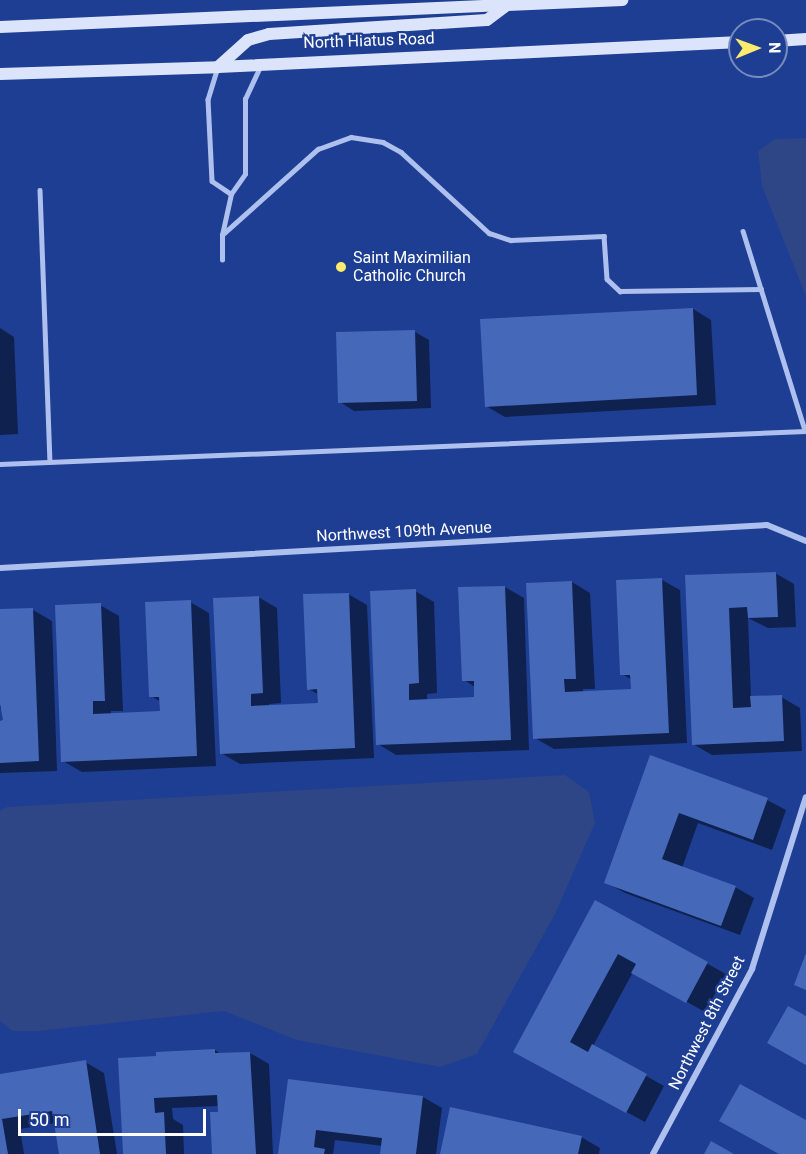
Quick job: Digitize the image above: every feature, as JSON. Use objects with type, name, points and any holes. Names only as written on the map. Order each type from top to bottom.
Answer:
[{"type":"main road","name":"North Hiatus Road","points":[[0,27],[622,0]]},
{"type":"main road","points":[[218,67],[248,40],[270,34],[487,20],[508,4]]},
{"type":"main road","points":[[788,40],[806,39]]},
{"type":"main road","name":"North Hiatus Road","points":[[0,74],[218,67],[263,62],[728,43]]},
{"type":"street","name":"Northwest 109th Avenue","points":[[0,568],[767,525],[806,541]]},
{"type":"street","name":"Northwest 8th Street","points":[[653,1154],[752,969],[806,797]]},
{"type":"lane","points":[[222,260],[222,235],[231,194],[245,174],[245,99],[263,62]]},
{"type":"lane","points":[[218,67],[208,99],[212,181],[231,194]]},
{"type":"lane","points":[[222,235],[318,149],[351,137],[383,142],[401,152],[489,233],[511,240],[604,236],[606,279],[620,291],[761,289]]},
{"type":"lane","points":[[40,190],[50,462]]},
{"type":"lane","points":[[0,464],[806,431],[743,231]]},
{"type":"water","points":[[806,138],[806,296],[762,186],[758,151],[775,139]]},
{"type":"water","points":[[565,775],[589,792],[595,823],[555,914],[477,1054],[440,1067],[297,1040],[224,1011],[38,1031],[13,1031],[0,1021],[0,811],[7,807]]},
{"type":"building","points":[[693,308],[697,395],[485,407],[480,319]]},
{"type":"building","points":[[415,330],[417,401],[338,403],[336,332]]},
{"type":"building","points":[[776,572],[778,617],[748,618],[747,607],[729,608],[733,708],[751,707],[750,696],[782,695],[784,741],[692,745],[685,575]]},
{"type":"building","points":[[662,578],[669,733],[533,739],[526,583],[572,581],[576,679],[564,679],[565,692],[631,689],[630,675],[620,675],[616,580]]},
{"type":"building","points":[[505,586],[511,740],[376,745],[370,591],[416,589],[419,683],[409,684],[409,700],[474,697],[474,681],[462,681],[458,587]]},
{"type":"building","points":[[349,593],[355,748],[220,754],[213,598],[259,596],[263,693],[251,694],[251,706],[318,703],[317,689],[307,690],[303,594]]},
{"type":"building","points":[[191,600],[197,756],[61,762],[55,605],[101,603],[105,701],[93,701],[93,714],[160,711],[159,697],[149,697],[145,602]]},
{"type":"building","points":[[33,608],[39,761],[0,763],[0,721],[3,720],[0,704],[0,609]]},
{"type":"building","points":[[650,755],[768,798],[753,840],[679,813],[662,859],[736,886],[721,926],[604,883]]},
{"type":"building","points":[[595,900],[708,962],[686,1003],[631,973],[636,964],[618,954],[570,1042],[588,1052],[592,1044],[647,1074],[626,1113],[513,1052]]},
{"type":"building","points":[[806,953],[806,990],[794,985]]},
{"type":"building","points":[[788,1006],[806,1016],[806,1065],[767,1043]]},
{"type":"building","points":[[215,1049],[215,1053],[250,1052],[256,1154],[212,1154],[210,1112],[218,1112],[217,1095],[154,1098],[155,1113],[164,1112],[166,1154],[123,1154],[118,1058],[156,1056],[156,1052]]},
{"type":"building","points":[[86,1060],[100,1154],[59,1154],[52,1111],[2,1119],[8,1154],[0,1154],[0,1074]]},
{"type":"building","points":[[288,1079],[423,1096],[416,1154],[380,1154],[382,1138],[316,1130],[314,1147],[325,1149],[324,1154],[278,1154]]},
{"type":"building","points":[[740,1084],[806,1120],[806,1154],[779,1154],[719,1121]]},
{"type":"building","points":[[450,1107],[582,1136],[578,1154],[440,1154]]},
{"type":"building","points":[[711,1141],[734,1154],[704,1154]]},
{"type":"place","name":"Saint Maximilian Catholic Church","points":[[341,267]]}]
